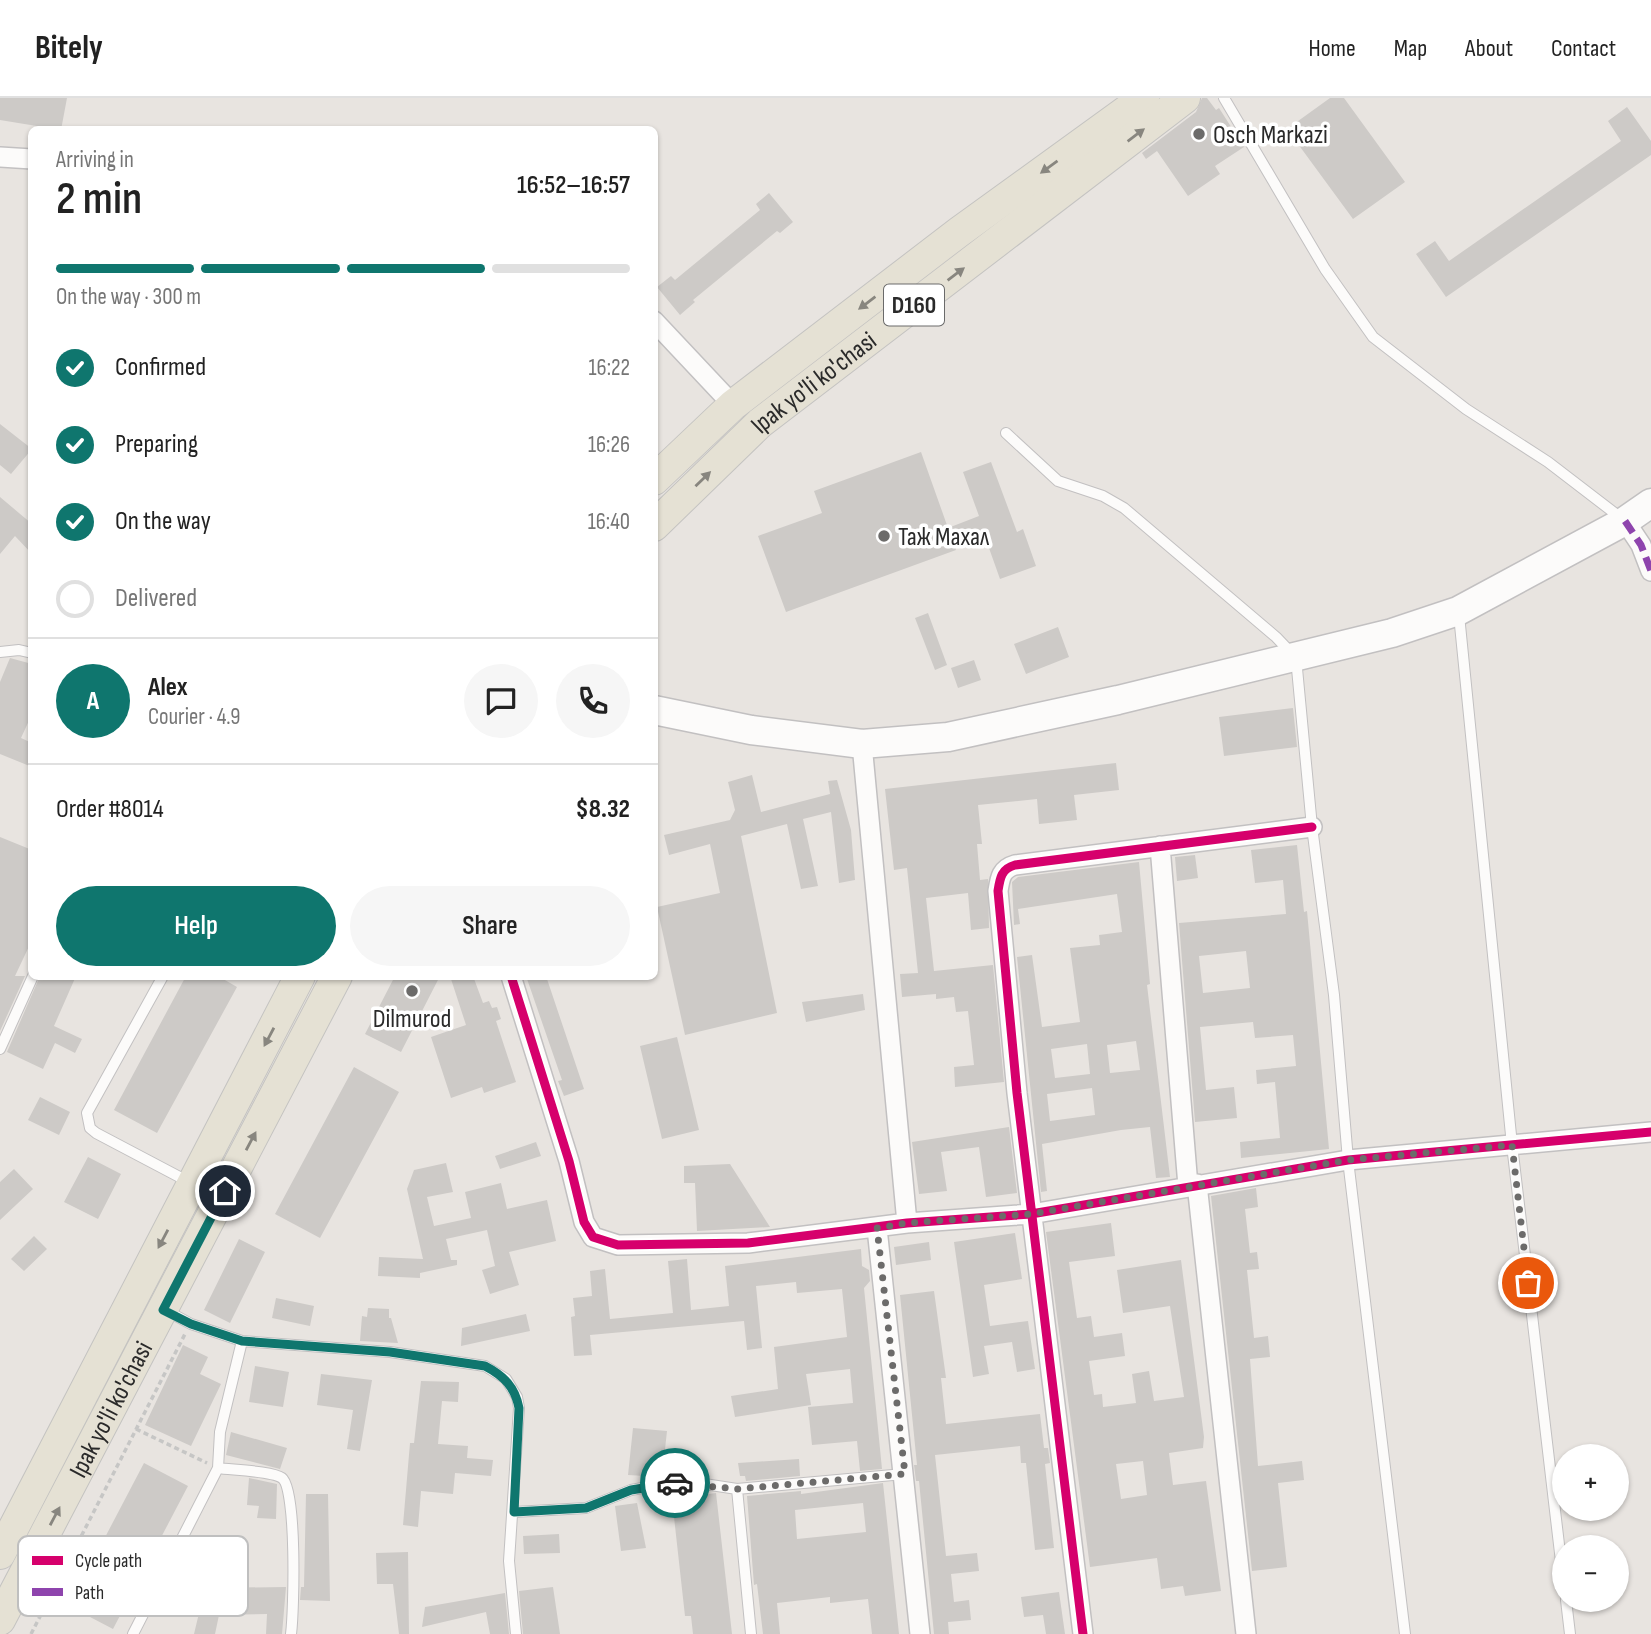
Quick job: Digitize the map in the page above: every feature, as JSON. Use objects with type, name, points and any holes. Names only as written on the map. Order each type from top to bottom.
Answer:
[{"type":"main road","name":"Ipak yo'li ko'chasi","points":[[658,476],[733,405],[959,232],[1144,98]]},
{"type":"main road","name":"Ipak yo'li ko'chasi","points":[[658,522],[760,423],[1185,98]]},
{"type":"main road","points":[[658,711],[751,730],[862,744],[948,737],[1392,634],[1458,611],[1625,521],[1651,503]]},
{"type":"main road","name":"Ipak yo'li ko'chasi","points":[[0,1554],[298,980]]},
{"type":"main road","name":"Ipak yo'li ko'chasi","points":[[44,1536],[335,980]]},
{"type":"main road","name":"Ipak yo'li ko'chasi","points":[[0,1620],[18,1586]]},
{"type":"street","points":[[0,157],[28,159]]},
{"type":"street","points":[[658,325],[733,405]]},
{"type":"street","points":[[1625,521],[1641,545],[1651,571]]},
{"type":"street","points":[[862,744],[907,1223]]},
{"type":"street","points":[[1083,1634],[1005,980],[998,891],[1001,874],[1006,867],[1015,865],[1312,827]]},
{"type":"street","points":[[1160,846],[1192,1185],[1246,1634]]},
{"type":"street","points":[[511,980],[569,1161],[578,1206],[593,1237],[618,1245],[748,1243],[907,1223],[1031,1214],[1348,1160],[1651,1132]]},
{"type":"street","points":[[877,1228],[920,1634]]},
{"type":"lane","points":[[1224,98],[1325,269],[1373,337],[1466,409],[1548,462],[1625,521]]},
{"type":"lane","points":[[1006,433],[1058,481],[1103,496],[1124,508],[1276,637],[1296,658],[1312,827],[1334,995],[1348,1160],[1405,1634]]},
{"type":"lane","points":[[1458,611],[1512,1145],[1558,1535]]},
{"type":"lane","points":[[0,652],[7,650],[28,653]]},
{"type":"lane","points":[[0,1049],[31,980]]},
{"type":"lane","points":[[161,980],[87,1113],[87,1119],[96,1133],[192,1183]]},
{"type":"lane","points":[[163,1310],[191,1324],[242,1341],[390,1352],[485,1366],[506,1379],[517,1396],[519,1408],[509,1561],[516,1634]]},
{"type":"lane","points":[[183,1536],[218,1468],[220,1432],[242,1341]]},
{"type":"lane","points":[[218,1468],[280,1476],[288,1484],[292,1506],[291,1634]]},
{"type":"lane","points":[[514,1512],[586,1508],[631,1490],[665,1483],[698,1483],[737,1489],[905,1474]]},
{"type":"lane","points":[[737,1489],[751,1634]]},
{"type":"lane","points":[[1567,1612],[1570,1634]]},
{"type":"lane","points":[[133,1634],[142,1616]]},
{"type":"path","points":[[81,1536],[191,1324]]},
{"type":"path","points":[[136,1429],[218,1468]]},
{"type":"path","points":[[31,1634],[40,1616]]},
{"type":"building","points":[[0,98],[67,98],[62,126],[37,126],[0,120]]},
{"type":"building","points":[[1202,98],[1207,98],[1216,110],[1219,108],[1244,147],[1215,166],[1220,174],[1188,196],[1157,151],[1146,159],[1142,153],[1196,112]]},
{"type":"building","points":[[1330,98],[1344,98],[1405,182],[1353,219],[1287,129]]},
{"type":"building","points":[[1627,107],[1651,141],[1651,155],[1446,297],[1416,254],[1435,241],[1449,261],[1621,141],[1608,121]]},
{"type":"building","points":[[769,193],[793,222],[780,233],[777,231],[693,300],[695,302],[680,315],[658,286],[671,276],[675,280],[760,210],[756,204]]},
{"type":"building","points":[[0,424],[28,446],[28,454],[11,474],[0,465]]},
{"type":"building","points":[[921,452],[948,528],[979,516],[963,472],[991,462],[1017,532],[1023,529],[1036,566],[1000,579],[984,534],[954,545],[956,550],[786,612],[758,536],[822,513],[814,491]]},
{"type":"building","points":[[0,497],[28,521],[28,550],[15,536],[0,554]]},
{"type":"building","points":[[928,613],[947,665],[935,670],[915,618]]},
{"type":"building","points":[[1058,627],[1069,657],[1026,674],[1014,644]]},
{"type":"building","points":[[10,658],[28,663],[28,723],[21,738],[28,741],[28,765],[0,754],[0,682]]},
{"type":"building","points":[[974,660],[981,680],[958,688],[951,668]]},
{"type":"building","points":[[1293,708],[1297,747],[1224,756],[1219,717]]},
{"type":"building","points":[[1116,763],[1119,790],[1074,795],[1077,820],[1039,824],[1037,799],[978,805],[982,844],[977,844],[980,880],[988,879],[989,928],[971,930],[968,893],[926,898],[934,971],[993,965],[1004,1082],[955,1087],[954,1067],[974,1065],[968,1011],[956,1012],[954,997],[936,999],[936,994],[902,997],[900,974],[918,973],[907,868],[894,870],[885,789]]},
{"type":"building","points":[[752,775],[761,812],[830,794],[828,781],[837,780],[851,830],[855,880],[839,883],[831,812],[803,819],[818,886],[801,889],[787,824],[741,836],[777,1013],[685,1035],[658,907],[720,893],[710,844],[669,855],[664,835],[730,820],[735,810],[728,782]]},
{"type":"building","points":[[0,837],[28,848],[28,948],[15,976],[25,976],[0,1031]]},
{"type":"building","points":[[1297,845],[1304,912],[1307,911],[1329,1149],[1241,1158],[1240,1142],[1280,1138],[1275,1082],[1257,1084],[1256,1070],[1296,1066],[1293,1035],[1255,1038],[1253,1022],[1200,1027],[1206,1090],[1234,1087],[1237,1118],[1195,1122],[1179,923],[1286,914],[1283,880],[1255,883],[1251,850]],"holes":[[[1246,951],[1250,988],[1203,993],[1199,956]]]},
{"type":"building","points":[[1195,855],[1198,878],[1177,881],[1175,857]]},
{"type":"building","points":[[1139,862],[1150,984],[1147,985],[1170,1177],[1156,1178],[1150,1127],[1121,1130],[1042,1144],[1047,1191],[1041,1192],[1017,957],[1032,955],[1042,1027],[1080,1022],[1070,948],[1100,945],[1099,935],[1122,932],[1117,894],[1018,909],[1020,924],[1014,925],[1012,882],[1018,877]],"holes":[[[1136,1041],[1140,1070],[1110,1073],[1107,1045]],[[1087,1044],[1090,1074],[1055,1078],[1051,1049]],[[1092,1088],[1095,1115],[1050,1121],[1047,1094]]]},
{"type":"building","points":[[38,980],[74,980],[54,1026],[82,1039],[75,1053],[55,1043],[43,1069],[7,1052]]},
{"type":"building","points":[[184,980],[225,980],[237,987],[157,1133],[114,1110]]},
{"type":"building","points":[[393,980],[438,980],[401,1052],[365,1034]]},
{"type":"building","points":[[451,980],[474,980],[483,1003],[489,1001],[492,1008],[497,1007],[501,1019],[496,1021],[516,1082],[484,1093],[482,1087],[451,1098],[431,1037],[466,1025]]},
{"type":"building","points":[[527,980],[547,980],[584,1089],[564,1096],[558,1081],[562,1080]]},
{"type":"building","points":[[863,994],[865,1010],[806,1022],[802,1002]]},
{"type":"building","points":[[677,1037],[699,1130],[662,1139],[640,1046]]},
{"type":"building","points":[[354,1067],[399,1092],[320,1238],[275,1214]]},
{"type":"building","points":[[40,1097],[70,1112],[59,1135],[28,1120]]},
{"type":"building","points":[[1009,1127],[1017,1193],[986,1197],[979,1147],[941,1152],[947,1191],[919,1194],[912,1142]]},
{"type":"building","points":[[536,1142],[541,1156],[500,1169],[495,1156]]},
{"type":"building","points":[[88,1157],[121,1174],[98,1219],[64,1202]]},
{"type":"building","points":[[446,1163],[453,1192],[427,1197],[434,1226],[471,1218],[465,1192],[501,1183],[507,1209],[547,1200],[556,1241],[509,1252],[519,1285],[490,1294],[482,1270],[495,1266],[487,1230],[446,1239],[451,1260],[457,1260],[457,1265],[420,1273],[420,1278],[378,1276],[379,1257],[423,1259],[407,1189],[414,1170]]},
{"type":"building","points":[[730,1164],[770,1227],[697,1231],[695,1183],[684,1183],[684,1166]]},
{"type":"building","points":[[14,1169],[33,1189],[0,1220],[0,1182]]},
{"type":"building","points":[[1256,1188],[1258,1207],[1245,1209],[1250,1253],[1257,1252],[1259,1269],[1247,1270],[1254,1338],[1268,1336],[1270,1357],[1250,1359],[1258,1466],[1302,1461],[1304,1480],[1278,1483],[1287,1567],[1252,1571],[1211,1196]]},
{"type":"building","points":[[1111,1223],[1115,1256],[1069,1262],[1077,1318],[1091,1316],[1094,1337],[1122,1333],[1125,1356],[1089,1361],[1094,1395],[1102,1394],[1103,1407],[1136,1403],[1132,1374],[1149,1371],[1154,1401],[1184,1397],[1170,1306],[1123,1313],[1117,1270],[1181,1260],[1204,1437],[1203,1448],[1169,1453],[1173,1485],[1206,1481],[1221,1591],[1185,1596],[1183,1586],[1161,1589],[1157,1558],[1090,1567],[1046,1232]],"holes":[[[1143,1461],[1147,1495],[1121,1499],[1116,1464]]]},
{"type":"building","points":[[1015,1233],[1022,1279],[984,1285],[990,1326],[1028,1321],[1035,1369],[1017,1372],[1012,1342],[984,1346],[989,1374],[973,1377],[954,1242]]},
{"type":"building","points":[[34,1236],[47,1249],[24,1271],[11,1259]]},
{"type":"building","points":[[239,1239],[265,1252],[230,1323],[204,1310]]},
{"type":"building","points":[[929,1242],[931,1260],[896,1265],[894,1247]]},
{"type":"building","points":[[861,1249],[862,1266],[869,1270],[870,1281],[864,1288],[882,1469],[860,1471],[857,1441],[812,1445],[808,1407],[853,1403],[850,1369],[806,1374],[811,1405],[735,1417],[731,1396],[778,1389],[774,1347],[847,1337],[842,1289],[797,1293],[796,1282],[756,1286],[762,1348],[747,1350],[744,1321],[590,1335],[592,1355],[574,1356],[571,1317],[575,1316],[573,1298],[592,1296],[590,1271],[605,1269],[610,1319],[673,1313],[668,1261],[687,1259],[691,1310],[729,1306],[725,1266]]},
{"type":"building","points":[[934,1291],[946,1378],[941,1378],[946,1424],[1040,1414],[1044,1448],[1048,1448],[1050,1463],[1045,1464],[1054,1548],[1035,1550],[1026,1463],[1021,1463],[1020,1446],[935,1455],[946,1556],[977,1553],[979,1571],[951,1574],[954,1602],[969,1600],[971,1620],[948,1622],[949,1634],[934,1634],[919,1481],[916,1481],[914,1465],[917,1465],[900,1295]]},
{"type":"building","points":[[276,1298],[314,1306],[310,1326],[272,1318]]},
{"type":"building","points":[[368,1308],[389,1309],[389,1318],[398,1343],[360,1341],[362,1316],[367,1317]]},
{"type":"building","points":[[526,1314],[530,1331],[461,1346],[462,1328]]},
{"type":"building","points":[[183,1345],[208,1357],[200,1374],[221,1384],[191,1446],[145,1425]]},
{"type":"building","points":[[255,1366],[289,1372],[283,1407],[249,1402]]},
{"type":"building","points":[[321,1374],[372,1380],[360,1451],[347,1449],[353,1410],[317,1405]]},
{"type":"building","points":[[421,1381],[459,1382],[458,1402],[442,1401],[438,1444],[468,1446],[467,1458],[493,1460],[491,1476],[455,1473],[453,1494],[421,1491],[418,1527],[403,1525],[410,1443],[414,1443]]},
{"type":"building","points":[[633,1428],[667,1431],[662,1477],[628,1475]]},
{"type":"building","points":[[231,1432],[287,1448],[280,1469],[226,1455]]},
{"type":"building","points":[[799,1459],[800,1476],[746,1481],[745,1476],[740,1476],[738,1463]]},
{"type":"building","points":[[144,1463],[188,1486],[162,1536],[106,1536]]},
{"type":"building","points":[[249,1478],[277,1484],[276,1519],[257,1518],[259,1506],[247,1505]]},
{"type":"building","points":[[883,1483],[899,1634],[872,1634],[868,1599],[830,1603],[830,1597],[777,1603],[780,1634],[763,1634],[757,1584],[754,1585],[747,1496],[801,1491],[801,1494]],"holes":[[[863,1503],[866,1532],[797,1539],[795,1510]]]},
{"type":"building","points":[[716,1493],[732,1634],[693,1634],[691,1616],[685,1616],[672,1499]]},
{"type":"building","points":[[306,1494],[328,1494],[330,1601],[300,1600],[301,1587],[304,1587]]},
{"type":"building","points":[[637,1503],[646,1548],[621,1551],[615,1506]]},
{"type":"building","points":[[559,1534],[560,1553],[524,1554],[523,1536]]},
{"type":"building","points":[[408,1552],[409,1634],[399,1634],[393,1584],[377,1584],[376,1553]]},
{"type":"building","points":[[248,1587],[286,1587],[282,1634],[266,1634],[267,1614],[248,1614]]},
{"type":"building","points":[[553,1587],[560,1634],[523,1634],[519,1591]]},
{"type":"building","points":[[1059,1592],[1065,1634],[1046,1634],[1043,1615],[1024,1617],[1021,1597]]},
{"type":"building","points":[[505,1593],[509,1634],[490,1634],[486,1612],[422,1627],[425,1607]]},
{"type":"building","points":[[88,1616],[120,1616],[113,1629]]},
{"type":"building","points":[[198,1616],[219,1616],[215,1634],[194,1634]]},
{"type":"marked path","points":[[1625,521],[1641,545],[1651,571]]},
{"type":"cycle path","points":[[1083,1634],[1017,1093],[998,891],[1001,878],[1007,869],[1015,865],[1312,827]]},
{"type":"cycle path","points":[[512,980],[569,1161],[584,1222],[593,1237],[618,1245],[748,1243],[907,1223],[1031,1214],[1348,1160],[1651,1132]]},
{"type":"way so far","points":[[675,1483],[698,1483],[737,1489],[905,1474],[877,1228],[907,1223],[1031,1214],[1348,1160],[1512,1145],[1528,1283]]},
{"type":"place","name":"Osch Markazi","points":[[1199,134]]},
{"type":"place","name":"Таж Махал","points":[[884,536]]},
{"type":"place","name":"Dilmurod","points":[[412,991]]},
{"type":"route","points":[[225,1191],[163,1310],[191,1324],[242,1341],[390,1352],[485,1366],[496,1372],[506,1379],[517,1396],[519,1408],[514,1512],[586,1508],[631,1490],[675,1483]]}]
